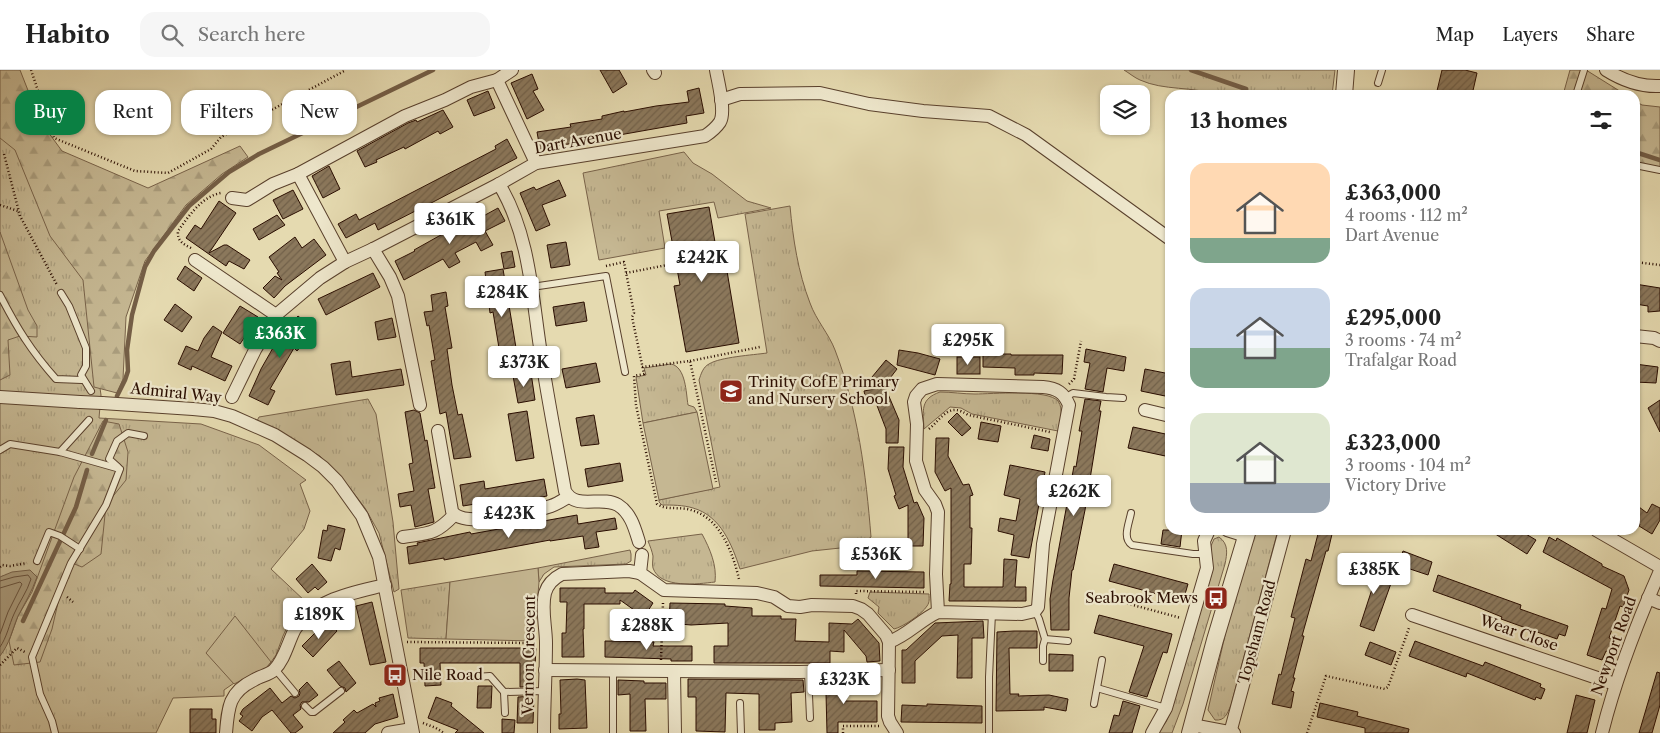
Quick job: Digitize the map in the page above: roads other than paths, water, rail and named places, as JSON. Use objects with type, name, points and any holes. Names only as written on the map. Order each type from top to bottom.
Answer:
[{"type":"street","points":[[232,198],[247,200],[273,184],[298,174],[405,116],[471,87],[497,80],[512,70]]},
{"type":"street","name":"Dart Avenue","points":[[232,397],[255,350],[276,315],[320,278],[345,262],[373,250],[536,163],[705,136],[714,130],[721,120],[721,100],[716,70]]},
{"type":"street","points":[[1344,90],[1346,70]]},
{"type":"street","points":[[1606,70],[1621,79],[1660,86]]},
{"type":"street","points":[[497,80],[536,163]]},
{"type":"street","points":[[721,100],[740,94],[820,94],[887,106],[989,116],[1026,135],[1165,235]]},
{"type":"street","points":[[298,174],[345,262]]},
{"type":"street","points":[[499,184],[516,217],[532,287],[542,364],[565,490],[568,497],[577,502],[617,504],[631,519],[640,542]]},
{"type":"street","points":[[373,250],[390,277],[398,296],[420,405]]},
{"type":"street","points":[[195,260],[276,315]]},
{"type":"street","points":[[1640,337],[1654,338],[1660,341]]},
{"type":"street","points":[[893,728],[889,642],[938,612],[1022,614],[1035,612],[1040,602],[1040,571],[1043,544],[1069,405],[1063,394],[1052,388],[937,384],[922,389],[916,396],[914,402],[917,431],[916,461],[925,490],[938,512],[936,574],[938,612]]},
{"type":"street","name":"Admiral Way","points":[[0,397],[214,411],[255,425],[307,454],[337,482],[362,516],[379,557],[415,728]]},
{"type":"street","points":[[1145,410],[1165,415]]},
{"type":"street","points":[[438,431],[454,515],[462,519],[483,520],[552,506],[568,497]]},
{"type":"street","points":[[403,538],[434,532],[454,515]]},
{"type":"street","points":[[1152,733],[1166,708],[1190,621],[1208,568],[1204,541],[1206,535]]},
{"type":"street","points":[[1231,733],[1191,729],[1246,535]]},
{"type":"street","name":"Topsham Road","points":[[1231,733],[1284,535]]},
{"type":"street","points":[[1604,535],[1660,569]]},
{"type":"street","points":[[640,574],[642,555]]},
{"type":"street","name":"Newport Road","points":[[1602,733],[1615,684],[1654,601],[1660,569]]},
{"type":"street","name":"Vernon Crescent","points":[[544,733],[545,591],[553,578],[562,574],[630,571],[640,574],[664,590],[757,593],[774,597],[788,606],[853,606],[868,614],[886,635],[889,642]]},
{"type":"street","points":[[226,733],[230,701],[234,694],[241,687],[275,669],[295,629],[306,616],[315,608],[353,593],[385,585]]},
{"type":"street","name":"Wear Close","points":[[1412,614],[1615,684]]},
{"type":"street","points":[[545,670],[808,672],[889,670]]},
{"type":"street","points":[[674,672],[675,733]]},
{"type":"street","points":[[388,733],[415,728]]},
{"type":"lane","points":[[1378,84],[1382,70]]},
{"type":"lane","points":[[1578,90],[1584,70]]},
{"type":"lane","points":[[1640,166],[1660,170]]},
{"type":"lane","points":[[532,287],[606,276],[625,372]]},
{"type":"lane","points":[[61,293],[69,306],[86,348],[86,366],[81,375],[82,380],[91,391]]},
{"type":"lane","points":[[0,295],[24,340],[56,379],[82,380]]},
{"type":"lane","points":[[1063,394],[1073,392],[1106,398],[1123,398]]},
{"type":"lane","points":[[60,452],[89,420]]},
{"type":"lane","points":[[120,469],[109,459],[118,441],[128,433],[144,436]]},
{"type":"lane","points":[[0,450],[10,444],[60,452],[120,469]]},
{"type":"lane","points":[[55,733],[52,721],[40,694],[32,657],[72,563],[106,505],[120,469]]},
{"type":"lane","points":[[1131,513],[1126,537],[1127,542],[1132,545],[1205,554]]},
{"type":"lane","points":[[36,561],[50,532],[60,536],[80,550]]},
{"type":"lane","points":[[1035,612],[1045,639],[1043,661]]},
{"type":"lane","points":[[989,733],[992,613]]},
{"type":"lane","points":[[1045,639],[1068,641]]},
{"type":"lane","points":[[1094,704],[1102,660]]},
{"type":"lane","points":[[275,669],[295,693]]},
{"type":"lane","points":[[613,672],[613,733]]},
{"type":"lane","points":[[808,672],[810,718]]},
{"type":"lane","points":[[475,677],[490,676],[504,692],[505,713]]},
{"type":"lane","points":[[1097,688],[1166,708]]},
{"type":"lane","points":[[305,706],[311,712],[314,712],[341,691]]},
{"type":"lane","points":[[504,692],[545,691]]},
{"type":"lane","points":[[740,703],[741,733]]},
{"type":"water","points":[[30,570],[37,577],[18,616],[9,641],[0,656],[0,577],[12,572]]},
{"type":"waterway","points":[[117,396],[128,371],[127,350],[132,315],[145,267],[154,251],[189,206],[229,172],[259,154],[433,70]]},
{"type":"waterway","points":[[1191,70],[1246,89]]},
{"type":"waterway","points":[[1640,154],[1660,160]]},
{"type":"waterway","points":[[92,454],[106,420]]},
{"type":"waterway","points":[[23,621],[76,507],[87,470]]},
{"type":"place","name":"Trinity CofE Primary and Nursery School","points":[[731,391]]},
{"type":"place","name":"Seabrook Mews","points":[[1216,598]]},
{"type":"place","name":"Nile Road","points":[[395,675]]}]
